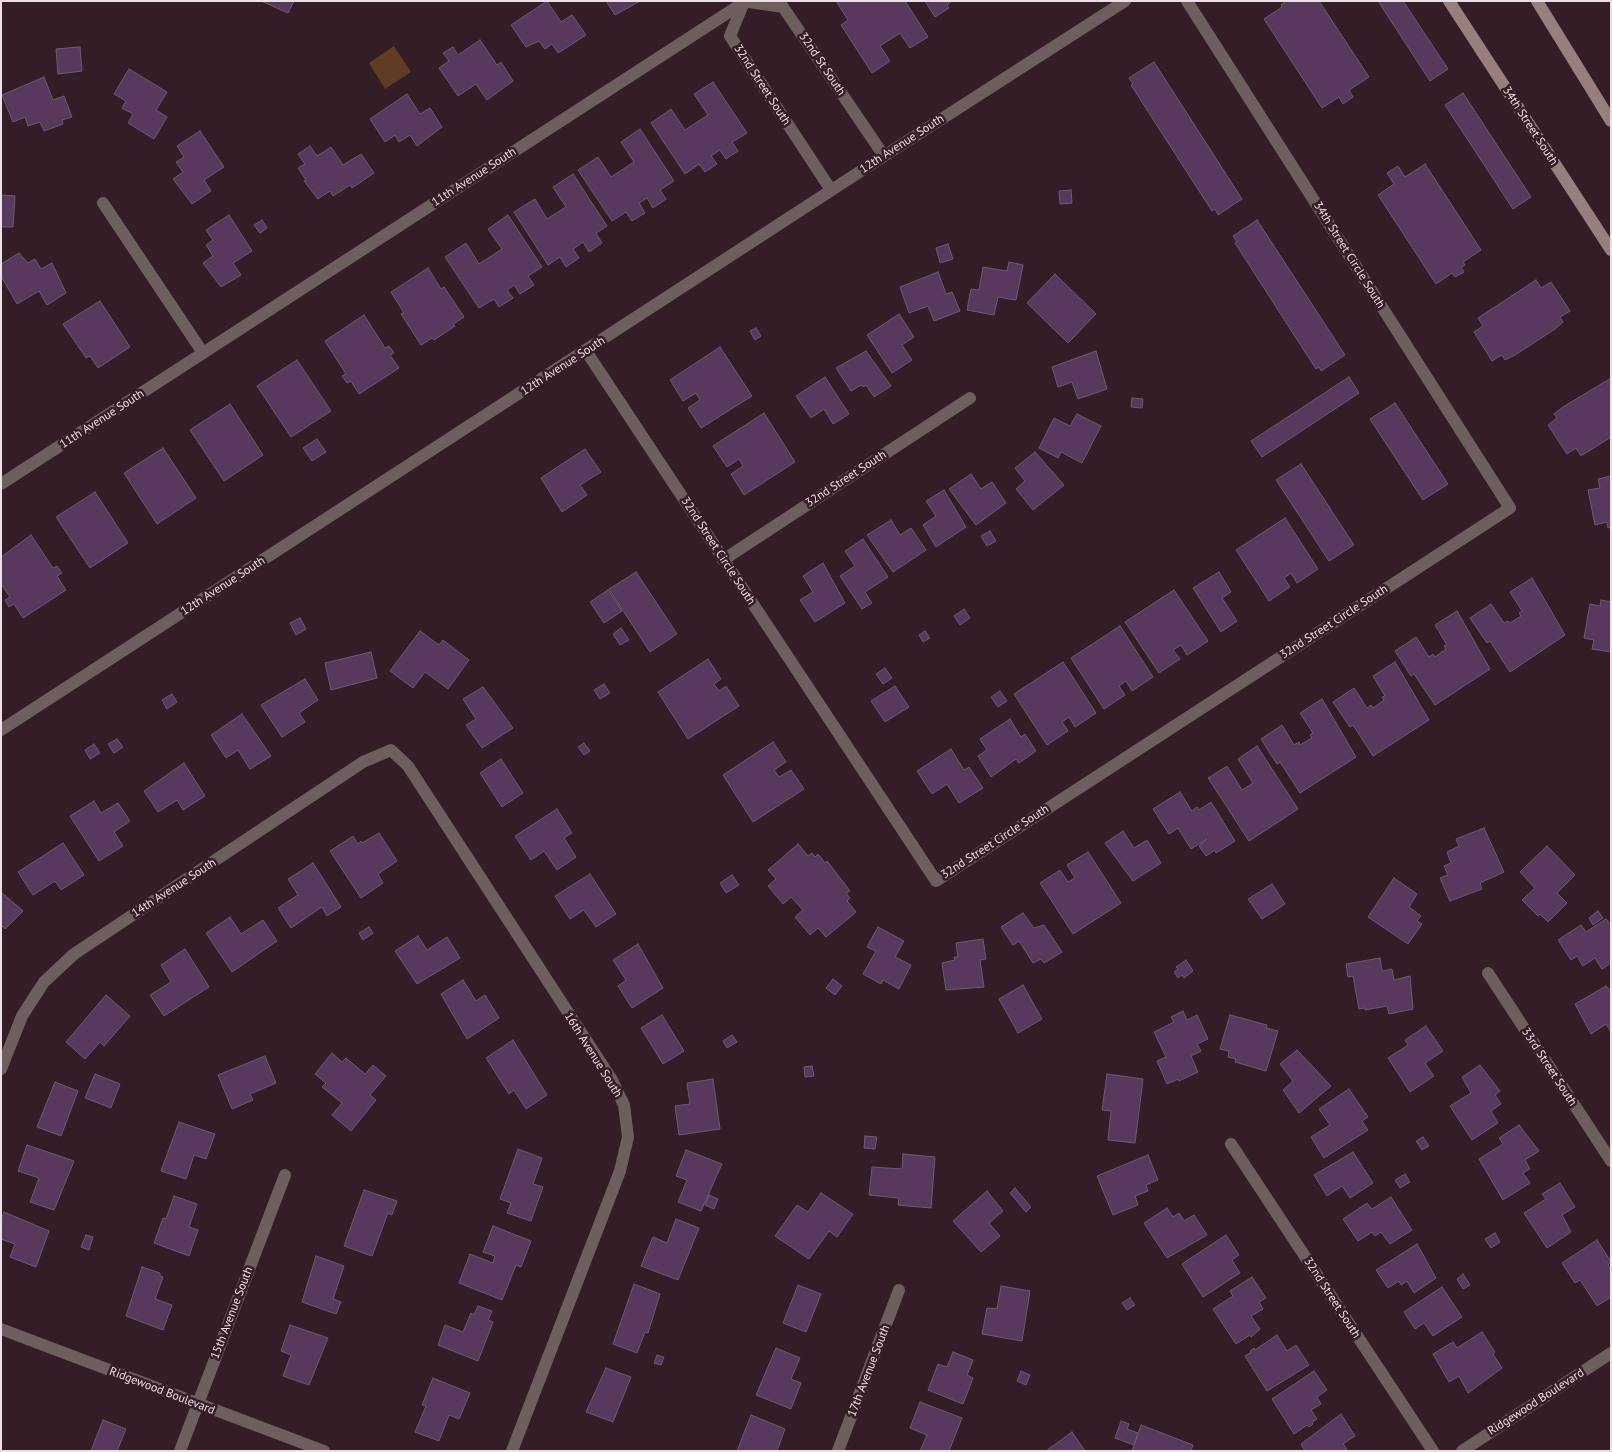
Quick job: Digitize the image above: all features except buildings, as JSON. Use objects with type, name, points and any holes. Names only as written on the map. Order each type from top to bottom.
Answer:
[{"type":"main road","name":"34th Street South","points":[[1449,1],[1611,250]]},
{"type":"main road","points":[[1537,1],[1611,121]]},
{"type":"street","name":"12th Avenue South","points":[[1,730],[1125,1]]},
{"type":"street","name":"34th Street Circle South","points":[[1187,1],[1510,508]]},
{"type":"street","name":"32nd St South","points":[[744,2],[782,6],[884,156]]},
{"type":"street","name":"32nd Street South","points":[[744,2],[730,36],[831,190]]},
{"type":"street","name":"11th Avenue South","points":[[1,484],[744,2]]},
{"type":"street","points":[[103,203],[203,353]]},
{"type":"street","name":"32nd Street Circle South","points":[[586,352],[936,880],[1510,508]]},
{"type":"street","name":"32nd Street South","points":[[723,560],[970,398]]},
{"type":"street","name":"14th Avenue South","points":[[1,1069],[22,1016],[44,982],[74,954],[363,762],[391,750]]},
{"type":"street","name":"16th Avenue South","points":[[391,750],[408,766],[612,1080],[624,1105],[628,1137],[620,1171],[512,1451]]},
{"type":"street","name":"33rd Street South","points":[[1488,973],[1611,1161]]},
{"type":"street","name":"32nd Street South","points":[[1230,1144],[1433,1451]]},
{"type":"street","name":"15th Avenue South","points":[[180,1451],[285,1176]]},
{"type":"street","name":"17th Avenue South","points":[[838,1451],[899,1290]]},
{"type":"street","name":"Ridgewood Boulevard","points":[[1,1330],[324,1451]]},
{"type":"street","name":"Ridgewood Boulevard","points":[[1462,1451],[1611,1353]]},
{"type":"shaded area","points":[[394,46],[411,72],[385,89],[369,63]]}]
